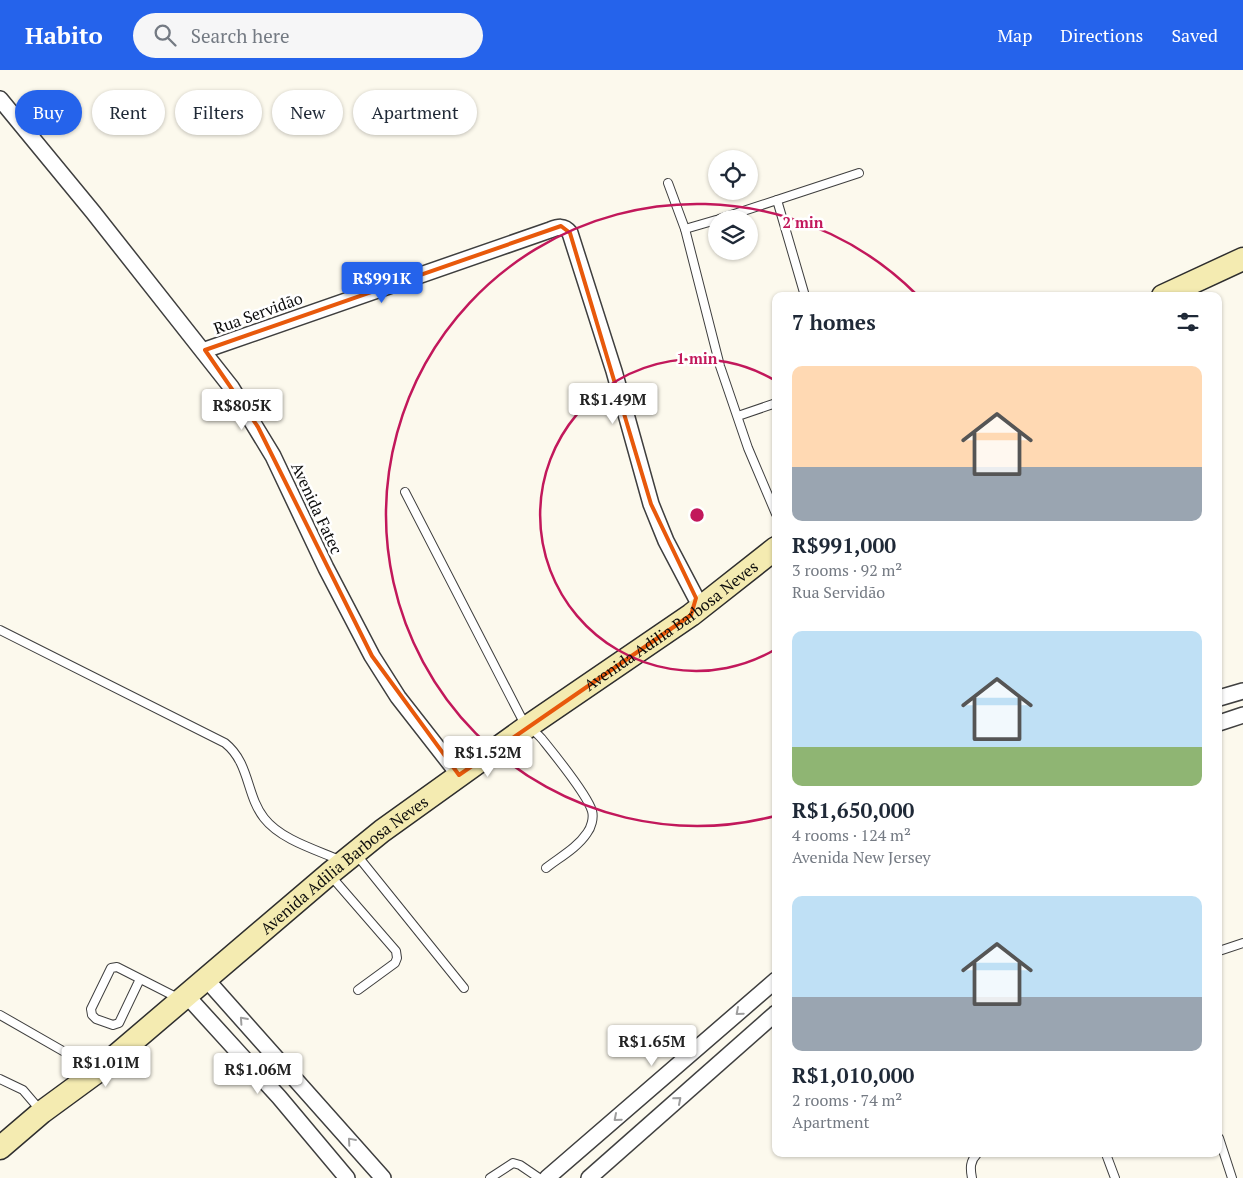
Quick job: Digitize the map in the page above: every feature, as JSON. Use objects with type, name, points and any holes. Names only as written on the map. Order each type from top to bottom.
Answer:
[{"type":"street","name":"Avenida Fatec","points":[[0,99],[204,350],[258,427],[326,568],[372,656],[398,697],[459,775]]},
{"type":"street","name":"Rua Servidão","points":[[204,350],[561,226],[570,233],[614,371],[651,504],[693,606]]},
{"type":"street","points":[[1172,292],[1243,259]]},
{"type":"street","name":"Avenida Adilia Barbosa Neves","points":[[0,1148],[42,1112],[98,1071],[343,863],[459,775],[772,551]]},
{"type":"street","points":[[1222,697],[1243,692]]},
{"type":"street","points":[[1222,722],[1243,715]]},
{"type":"street","points":[[206,979],[383,1178]]},
{"type":"street","points":[[547,1178],[772,983]]},
{"type":"street","points":[[185,998],[279,1097],[347,1178]]},
{"type":"street","points":[[589,1178],[772,1017]]},
{"type":"street","points":[[279,1097],[298,1081]]},
{"type":"lane","points":[[746,210],[859,173]]},
{"type":"lane","points":[[668,183],[685,230],[720,366],[748,448],[772,505]]},
{"type":"lane","points":[[777,200],[804,292]]},
{"type":"lane","points":[[685,230],[708,222]]},
{"type":"lane","points":[[738,416],[772,404]]},
{"type":"lane","points":[[405,492],[527,727],[546,744],[587,800],[592,812],[588,832],[579,843],[546,868]]},
{"type":"lane","points":[[0,630],[225,744],[238,757],[247,776],[257,808],[268,823],[280,832],[343,863],[464,988]]},
{"type":"lane","points":[[343,863],[396,951],[397,958],[395,964],[358,990]]},
{"type":"lane","points":[[1222,950],[1243,943]]},
{"type":"lane","points":[[140,979],[119,1022],[113,1025],[96,1020],[92,1015],[91,1009],[111,968],[117,968],[185,998]]},
{"type":"lane","points":[[0,1015],[98,1071]]},
{"type":"lane","points":[[0,1079],[23,1090],[32,1098],[42,1112]]},
{"type":"lane","points":[[1222,1147],[1232,1178]]},
{"type":"lane","points":[[972,1178],[970,1169],[974,1157]]},
{"type":"lane","points":[[1107,1157],[1114,1178]]},
{"type":"lane","points":[[490,1178],[513,1163],[520,1165],[539,1178]]},
{"type":"highlighted area","points":[[561,226],[570,233],[651,504],[696,598],[691,615],[459,775],[372,656],[258,427],[205,350]]}]
